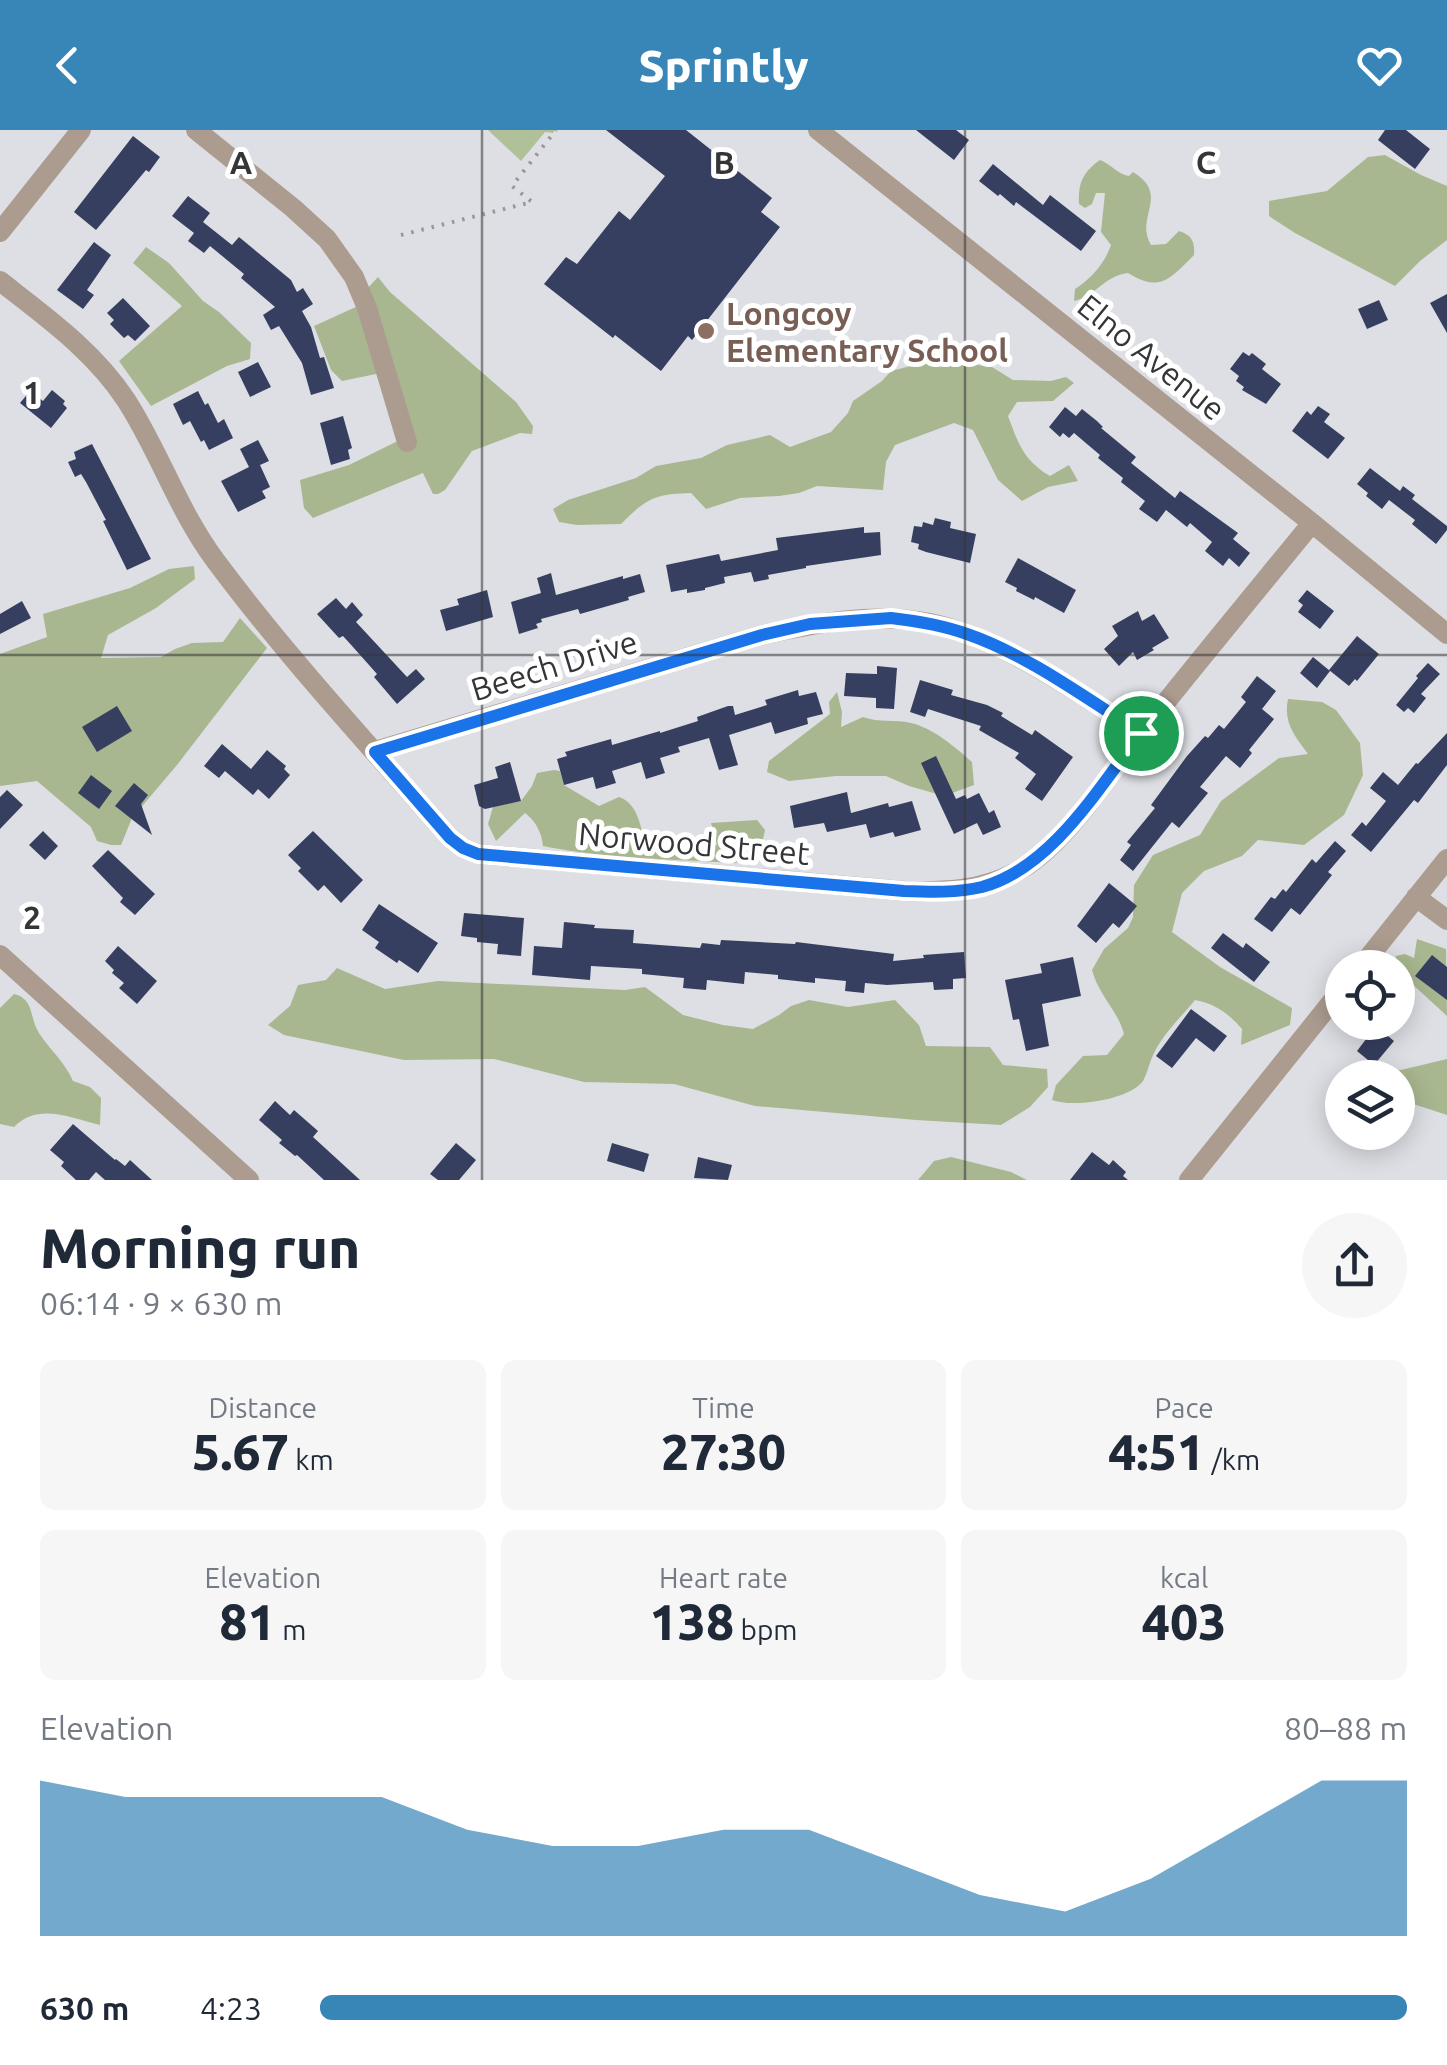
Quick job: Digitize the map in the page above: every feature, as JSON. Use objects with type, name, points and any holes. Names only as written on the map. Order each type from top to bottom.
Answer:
[{"type":"street","points":[[0,232],[81,130]]},
{"type":"street","points":[[196,130],[327,239],[354,277],[367,308],[406,442]]},
{"type":"street","name":"Elno Avenue","points":[[818,130],[1447,634]]},
{"type":"street","name":"Norwood Street","points":[[0,281],[104,369],[135,416],[195,531],[213,557],[286,650],[450,838],[478,854],[889,890],[942,892],[983,886],[1019,871],[1067,829],[1312,523]]},
{"type":"street","name":"Beech Drive","points":[[375,752],[762,635],[810,624],[891,618],[968,634],[1023,660],[1141,733]]},
{"type":"street","points":[[1374,950],[1447,858]]},
{"type":"street","points":[[1416,897],[1447,920]]},
{"type":"street","points":[[0,955],[249,1180]]},
{"type":"street","points":[[1189,1180],[1325,1010]]},
{"type":"path","points":[[401,235],[532,202],[512,186],[556,130]]},
{"type":"green space","points":[[488,130],[555,130],[545,132],[521,161]]},
{"type":"green space","points":[[1385,155],[1447,186],[1447,240],[1395,286],[1269,216],[1269,201],[1327,191],[1368,157]]},
{"type":"green space","points":[[1100,160],[1125,175],[1133,172],[1149,189],[1146,225],[1151,245],[1166,244],[1179,231],[1192,240],[1194,255],[1164,280],[1148,282],[1128,273],[1074,301],[1075,289],[1097,270],[1111,245],[1101,232],[1105,193],[1096,193],[1092,204],[1085,208],[1079,204],[1083,179]]},
{"type":"green space","points":[[146,247],[169,263],[203,301],[251,343],[250,359],[227,366],[151,406],[119,361],[182,306],[133,263]]},
{"type":"green space","points":[[378,277],[390,292],[516,402],[533,426],[532,434],[520,433],[472,451],[445,490],[438,494],[433,494],[423,473],[313,518],[304,508],[300,480],[349,465],[408,436],[385,353],[376,374],[342,381],[331,370],[314,326],[369,301],[366,290]]},
{"type":"green space","points":[[926,362],[992,367],[1013,380],[1051,381],[1066,377],[1074,383],[1053,401],[1017,402],[1008,416],[1019,443],[1034,464],[1050,476],[1069,465],[1078,481],[1048,487],[1022,501],[998,480],[973,430],[954,423],[895,445],[886,462],[883,490],[817,486],[799,493],[740,498],[706,509],[691,493],[669,495],[645,503],[621,524],[559,522],[553,509],[568,500],[636,478],[656,466],[701,458],[727,445],[770,435],[790,447],[831,432],[853,401],[891,371]]},
{"type":"green space","points":[[194,566],[195,579],[156,608],[108,635],[101,658],[161,657],[192,643],[223,642],[240,618],[267,648],[132,818],[121,845],[97,841],[91,827],[37,781],[0,786],[0,654],[47,637],[43,614],[130,588],[169,569]]},
{"type":"green space","points":[[837,692],[841,727],[863,717],[919,725],[972,762],[974,785],[944,796],[886,776],[789,781],[767,772],[769,761],[830,714],[829,702]]},
{"type":"green space","points":[[1288,699],[1322,702],[1336,710],[1360,743],[1363,775],[1344,815],[1304,845],[1258,840],[1242,856],[1204,871],[1182,893],[1172,932],[1220,967],[1292,1008],[1290,1025],[1241,1045],[1242,1029],[1232,1019],[1216,1007],[1195,1000],[1159,1044],[1136,1088],[1100,1101],[1052,1100],[1056,1085],[1083,1056],[1107,1055],[1124,1034],[1092,970],[1104,949],[1128,928],[1133,917],[1134,885],[1153,855],[1200,835],[1221,801],[1279,758],[1308,754],[1289,722]]},
{"type":"green space","points":[[560,771],[564,785],[599,806],[619,797],[626,800],[638,817],[646,846],[717,845],[711,823],[757,820],[765,830],[762,843],[753,856],[735,863],[591,854],[543,846],[537,827],[525,813],[496,841],[488,824],[493,807],[521,801],[537,773]]},
{"type":"green space","points":[[1417,939],[1446,949],[1447,1016],[1415,987]]},
{"type":"green space","points":[[337,968],[385,989],[438,981],[625,990],[645,987],[683,1015],[753,1029],[809,1000],[848,1007],[895,1000],[919,1025],[926,1046],[990,1047],[1003,1065],[1047,1069],[1048,1087],[1030,1107],[1001,1125],[916,1120],[755,1106],[674,1084],[584,1082],[494,1059],[404,1060],[284,1035],[268,1025],[290,1006],[298,985],[326,980]]},
{"type":"green space","points":[[14,994],[29,1005],[39,1033],[73,1081],[90,1087],[101,1098],[100,1125],[44,1114],[23,1119],[14,1127],[0,1124],[0,1008]]},
{"type":"green space","points":[[1447,1059],[1447,1115],[1415,1105],[1415,1067]]},
{"type":"green space","points":[[951,1157],[1011,1172],[1027,1180],[918,1180],[934,1161]]},
{"type":"building","name":"Longcoy Elementary School","points":[[606,130],[686,130],[772,198],[761,212],[780,227],[692,340],[688,336],[661,371],[544,284],[566,257],[577,264],[619,211],[630,220],[665,176]]},
{"type":"building","points":[[916,130],[956,130],[969,140],[954,160]]},
{"type":"building","points":[[1385,130],[1406,130],[1430,149],[1415,169],[1378,140]]},
{"type":"building","points":[[133,136],[160,157],[96,230],[74,212]]},
{"type":"building","points":[[993,164],[1043,205],[1050,195],[1096,231],[1081,251],[1016,202],[1014,206],[979,181]]},
{"type":"building","points":[[188,196],[210,213],[203,222],[232,245],[239,237],[291,280],[297,292],[303,288],[313,304],[302,311],[334,388],[311,395],[302,363],[279,326],[271,330],[263,315],[275,307],[210,246],[204,253],[188,241],[194,233],[172,216]]},
{"type":"building","points":[[94,242],[111,255],[87,290],[94,295],[83,309],[57,290]]},
{"type":"building","points":[[1447,294],[1447,333],[1430,303]]},
{"type":"building","points":[[123,298],[150,326],[135,341],[128,335],[124,338],[110,324],[114,320],[107,313]]},
{"type":"building","points":[[1379,300],[1388,320],[1367,329],[1358,309]]},
{"type":"building","points":[[1243,352],[1249,356],[1252,353],[1266,364],[1262,369],[1281,384],[1266,404],[1242,390],[1244,387],[1236,381],[1239,376],[1230,369]]},
{"type":"building","points":[[258,362],[271,387],[250,397],[238,372]]},
{"type":"building","points":[[52,390],[67,408],[51,428],[20,403],[30,391],[43,401]]},
{"type":"building","points":[[198,391],[218,423],[224,419],[233,438],[209,450],[190,421],[183,425],[173,404]]},
{"type":"building","points":[[1318,406],[1330,414],[1324,422],[1345,438],[1328,459],[1292,431],[1307,411],[1311,415]]},
{"type":"building","points":[[1065,407],[1076,416],[1082,409],[1097,421],[1136,457],[1131,463],[1175,498],[1180,491],[1238,533],[1233,539],[1250,553],[1239,567],[1229,558],[1223,566],[1205,551],[1212,542],[1190,523],[1187,527],[1166,510],[1157,522],[1139,509],[1145,501],[1121,482],[1123,478],[1098,458],[1100,455],[1074,433],[1069,438],[1063,433],[1060,437],[1049,427]]},
{"type":"building","points":[[343,416],[352,448],[348,450],[350,459],[331,465],[320,423]]},
{"type":"building","points":[[258,440],[269,461],[260,465],[270,487],[262,491],[266,498],[238,512],[221,481],[249,467],[240,449]]},
{"type":"building","points":[[92,444],[151,559],[127,570],[86,482],[81,474],[75,477],[68,462],[76,459],[74,452]]},
{"type":"building","points":[[1370,468],[1400,491],[1403,486],[1415,495],[1412,499],[1447,526],[1436,544],[1412,524],[1415,520],[1389,500],[1382,509],[1366,496],[1368,493],[1357,484]]},
{"type":"building","points":[[935,518],[951,522],[950,528],[976,534],[970,563],[926,552],[911,542],[914,526],[922,527],[923,522],[933,525]]},
{"type":"building","points":[[864,527],[864,533],[880,532],[881,555],[806,566],[754,582],[751,572],[724,577],[725,583],[705,590],[671,592],[666,565],[719,554],[721,561],[778,550],[776,538]]},
{"type":"building","points":[[1018,558],[1076,590],[1064,613],[1005,582]]},
{"type":"building","points":[[551,573],[556,595],[640,574],[645,592],[580,614],[578,609],[541,619],[536,624],[538,628],[519,634],[511,602],[541,593],[537,578]]},
{"type":"building","points":[[487,590],[493,617],[446,631],[440,610],[459,605],[457,599]]},
{"type":"building","points":[[1307,590],[1334,611],[1320,629],[1298,612],[1303,605],[1298,601]]},
{"type":"building","points":[[336,598],[346,609],[352,602],[363,615],[356,622],[407,677],[416,669],[425,679],[397,704],[374,677],[377,674],[317,614]]},
{"type":"building","points":[[22,601],[31,618],[0,634],[0,614]]},
{"type":"building","points":[[1138,611],[1142,621],[1154,614],[1169,638],[1137,660],[1133,652],[1119,666],[1104,649],[1118,636],[1112,626]]},
{"type":"building","points":[[1357,636],[1379,654],[1349,686],[1329,670]]},
{"type":"building","points":[[1313,657],[1330,671],[1317,688],[1300,673]]},
{"type":"building","points":[[1428,663],[1440,674],[1421,694],[1426,698],[1414,713],[1408,708],[1404,712],[1396,705]]},
{"type":"building","points":[[877,666],[897,668],[894,709],[876,708],[876,698],[844,696],[846,673],[877,674]]},
{"type":"building","points":[[1257,676],[1276,691],[1262,709],[1274,719],[1240,768],[1226,756],[1200,787],[1208,793],[1179,828],[1172,822],[1133,871],[1120,860],[1131,845],[1127,842],[1155,808],[1151,805],[1187,756],[1219,725],[1224,729],[1246,702],[1241,697]]},
{"type":"building","points":[[920,680],[1003,713],[1001,716],[1032,735],[1035,730],[1073,757],[1042,801],[1025,789],[1036,774],[1015,758],[1019,753],[979,730],[981,726],[928,709],[925,717],[910,712]]},
{"type":"building","points":[[798,690],[799,696],[816,692],[823,714],[807,718],[808,724],[775,734],[771,722],[729,735],[738,765],[719,770],[709,738],[678,747],[680,752],[660,758],[665,773],[646,779],[641,762],[612,771],[616,783],[596,789],[593,777],[564,785],[557,759],[567,756],[565,752],[611,739],[612,745],[660,733],[728,706],[733,706],[735,715]]},
{"type":"building","points":[[117,706],[132,731],[97,752],[82,727]]},
{"type":"building","points":[[1447,733],[1447,765],[1418,803],[1414,800],[1371,852],[1351,835],[1362,822],[1366,826],[1386,801],[1370,788],[1383,772],[1398,785]]},
{"type":"building","points":[[222,744],[251,769],[267,750],[286,766],[284,769],[290,775],[269,799],[258,789],[253,795],[225,771],[219,778],[204,766]]},
{"type":"building","points":[[936,756],[956,799],[979,793],[989,813],[994,810],[1001,827],[983,835],[977,823],[954,834],[921,763]]},
{"type":"building","points":[[510,762],[521,801],[485,809],[479,806],[474,785],[498,778],[495,767]]},
{"type":"building","points":[[91,775],[112,791],[99,809],[78,793]]},
{"type":"building","points":[[134,783],[148,795],[141,804],[152,835],[115,806]]},
{"type":"building","points":[[7,790],[23,805],[0,829],[0,797]]},
{"type":"building","points":[[847,792],[851,813],[912,801],[921,830],[870,838],[866,824],[827,832],[824,823],[794,828],[790,806]]},
{"type":"building","points":[[43,831],[58,846],[45,860],[29,845]]},
{"type":"building","points":[[313,831],[363,880],[341,903],[324,885],[318,891],[288,855]]},
{"type":"building","points":[[1335,841],[1346,851],[1300,915],[1291,908],[1272,932],[1254,919],[1271,897],[1275,899],[1283,889],[1286,892],[1312,859],[1316,863]]},
{"type":"building","points":[[108,850],[155,894],[135,915],[92,866]]},
{"type":"building","points":[[1109,883],[1137,906],[1119,928],[1113,923],[1096,943],[1077,926]]},
{"type":"building","points":[[379,904],[438,943],[418,973],[375,948],[379,942],[362,930]]},
{"type":"building","points":[[464,913],[524,918],[521,956],[497,954],[498,944],[461,936]]},
{"type":"building","points":[[564,922],[634,930],[633,943],[700,948],[702,943],[720,945],[721,940],[796,942],[894,954],[893,961],[964,952],[966,978],[953,979],[953,989],[934,990],[933,982],[865,983],[864,993],[845,991],[846,981],[815,978],[815,983],[745,972],[744,984],[707,980],[706,990],[683,988],[684,978],[642,974],[642,969],[591,966],[590,980],[532,975],[534,946],[562,948]]},
{"type":"building","points":[[1223,933],[1243,948],[1246,943],[1270,962],[1254,982],[1211,948]]},
{"type":"building","points":[[118,946],[157,981],[137,1004],[119,988],[124,983],[105,961]]},
{"type":"building","points":[[1432,955],[1447,967],[1447,1000],[1415,976]]},
{"type":"building","points":[[1073,957],[1081,996],[1042,1004],[1049,1046],[1026,1051],[1019,1019],[1013,1020],[1005,980],[1042,973],[1040,964]]},
{"type":"building","points":[[1191,1009],[1227,1036],[1214,1052],[1196,1038],[1172,1068],[1156,1056]]},
{"type":"building","points":[[1365,1040],[1394,1041],[1378,1060],[1368,1060],[1357,1051]]},
{"type":"building","points":[[275,1101],[290,1115],[294,1110],[318,1131],[313,1137],[360,1180],[324,1180],[279,1143],[282,1140],[259,1120]]},
{"type":"building","points":[[73,1124],[115,1160],[125,1166],[130,1160],[152,1180],[105,1180],[96,1172],[89,1180],[76,1180],[50,1150]]},
{"type":"building","points":[[456,1143],[476,1160],[459,1180],[438,1180],[430,1174]]},
{"type":"building","points":[[612,1143],[649,1154],[644,1172],[607,1161]]},
{"type":"building","points":[[1092,1152],[1109,1165],[1113,1160],[1126,1172],[1123,1176],[1128,1180],[1070,1180]]},
{"type":"building","points":[[698,1157],[732,1165],[728,1180],[694,1178]]},
{"type":"place","name":"Longcoy Elementary School","points":[[706,331]]},
{"type":"route","points":[[891,618],[968,634],[1023,660],[1141,733],[1067,829],[1044,852],[1019,871],[983,886],[942,892],[478,854],[450,838],[375,752],[762,635],[810,624],[891,618]]}]
